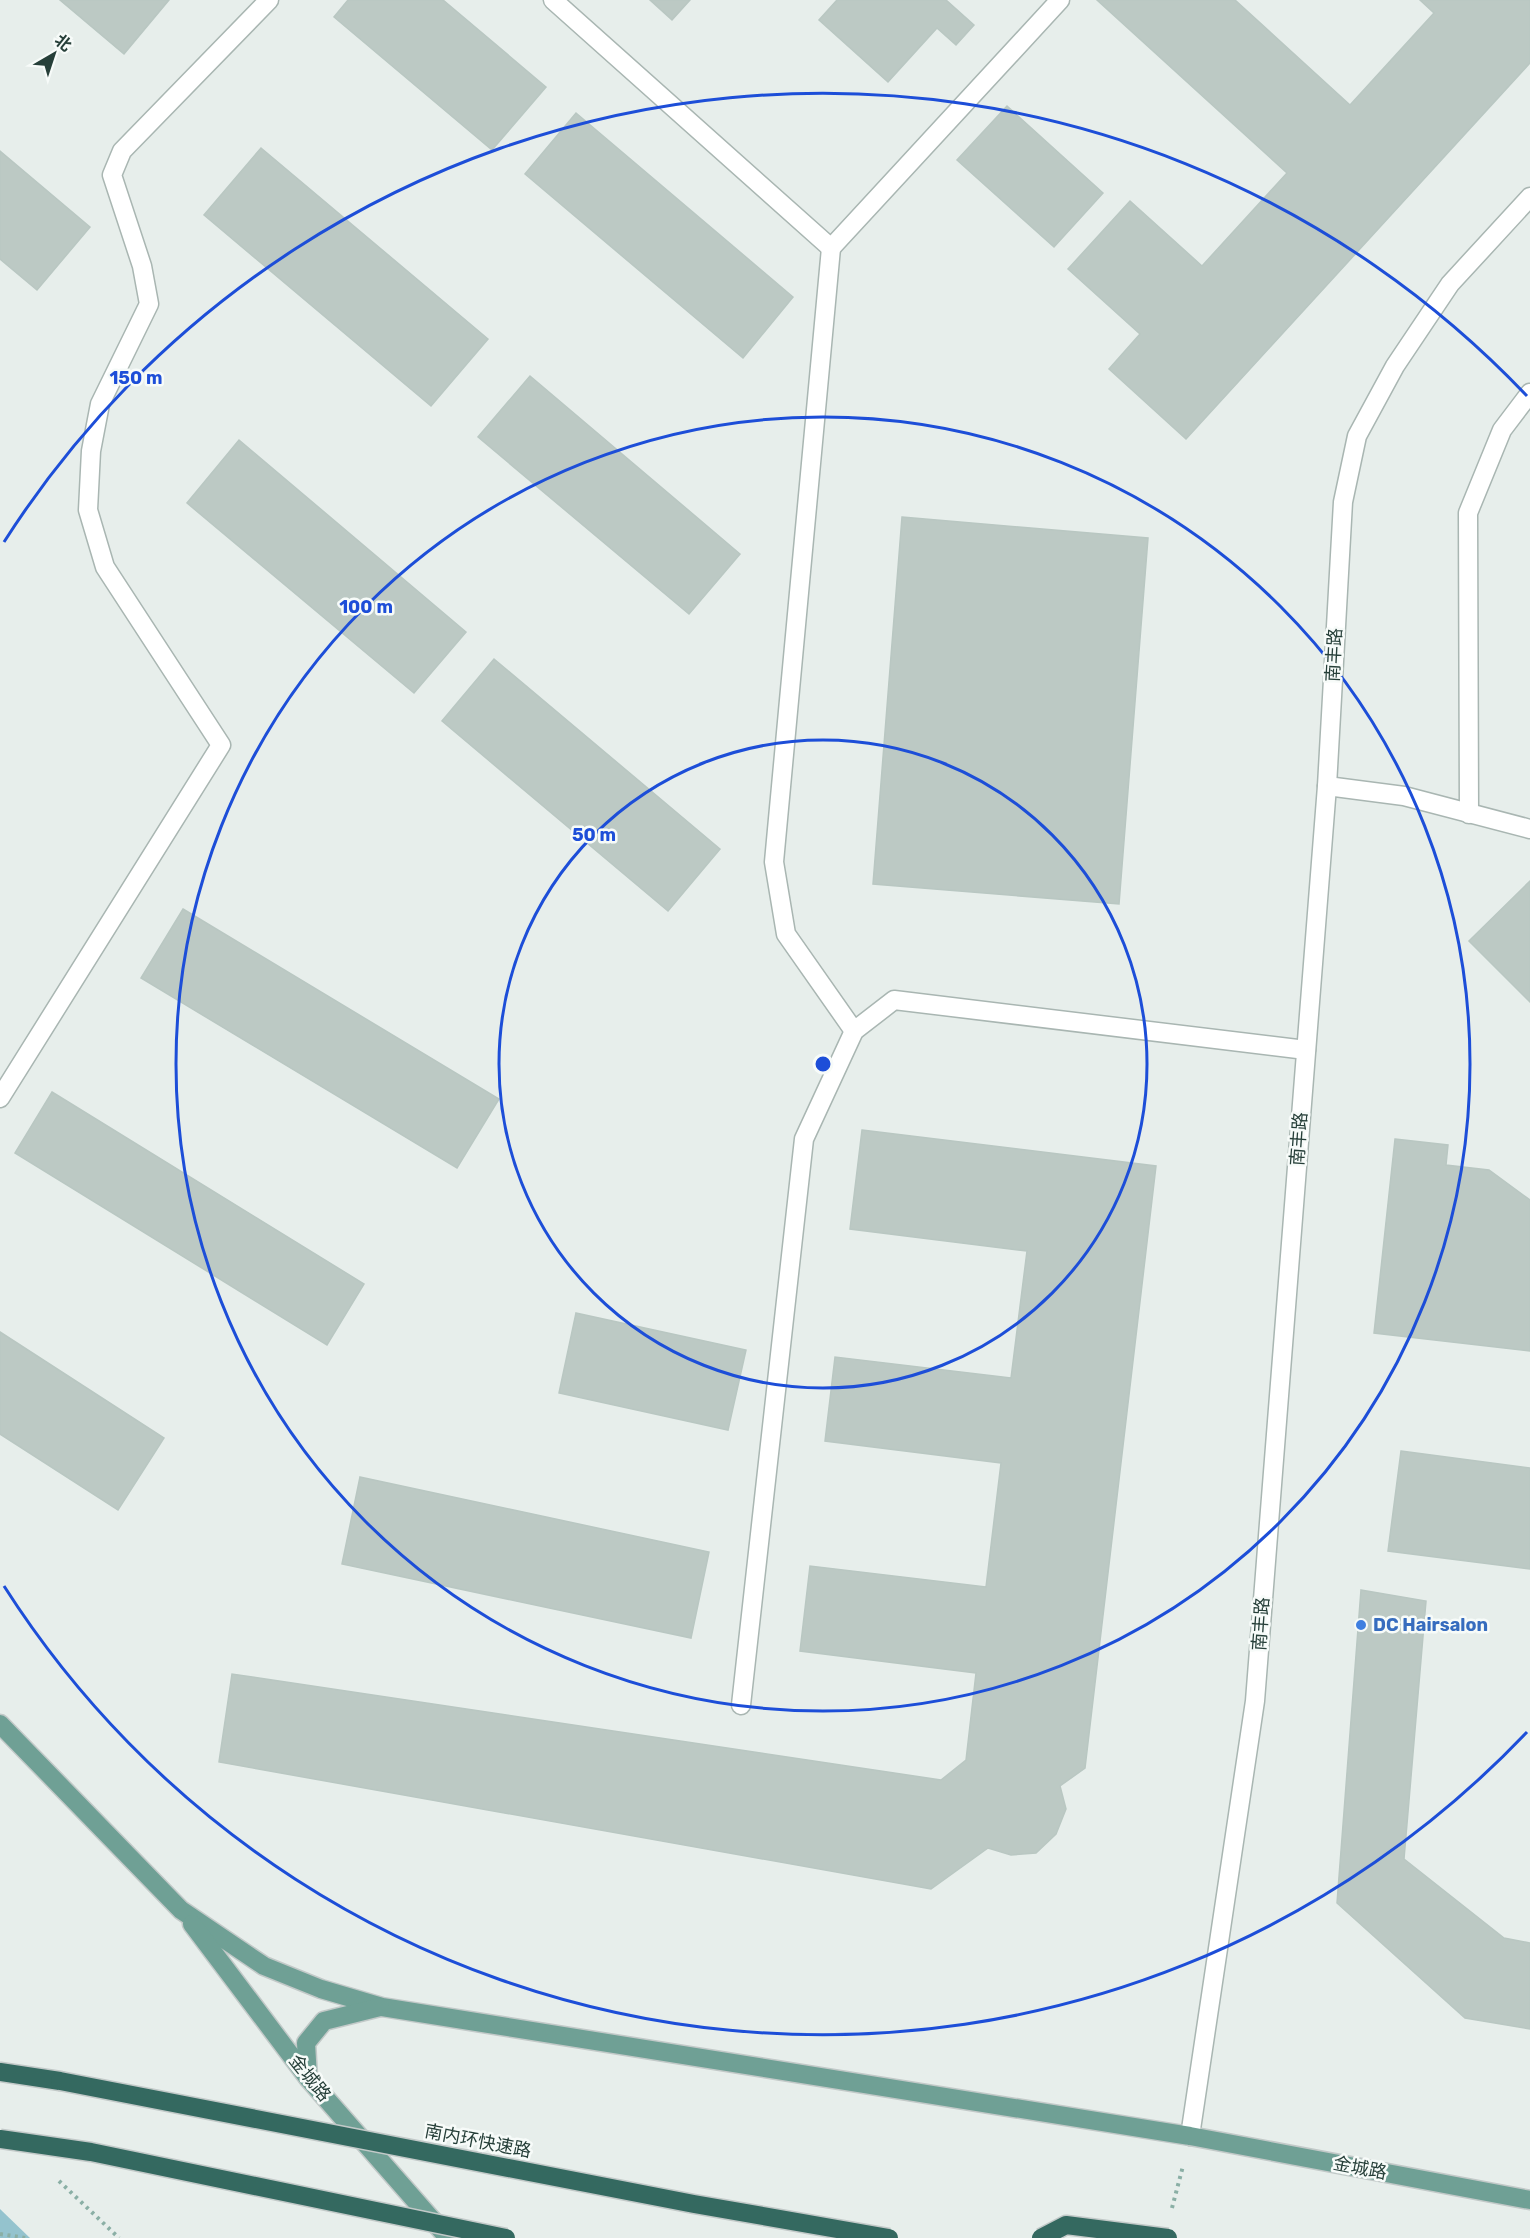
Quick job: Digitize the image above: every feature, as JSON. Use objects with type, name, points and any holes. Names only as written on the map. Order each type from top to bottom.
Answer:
[{"type":"highway","name":"南内环快速路","points":[[0,2072],[60,2081],[693,2204],[889,2238]]},
{"type":"highway","points":[[0,2139],[91,2152],[506,2238]]},
{"type":"highway","points":[[1041,2238],[1066,2224],[1168,2238]]},
{"type":"main road","points":[[0,1724],[182,1910]]},
{"type":"main road","name":"金城路","points":[[182,1910],[264,1966],[321,1989],[382,2007],[1190,2136],[1530,2200]]},
{"type":"main road","name":"金城路","points":[[182,1910],[308,2078],[448,2238]]},
{"type":"main road","points":[[308,2078],[306,2043],[324,2021],[382,2007]]},
{"type":"street","points":[[0,1098],[221,745],[105,567],[88,510],[91,451],[100,404],[149,304],[142,266],[112,175],[122,151],[269,0]]},
{"type":"street","points":[[553,0],[831,248]]},
{"type":"street","points":[[854,1031],[786,934],[774,862],[831,248],[1060,0]]},
{"type":"street","name":"南丰路","points":[[1190,2136],[1255,1701],[1327,786],[1343,502],[1357,436],[1395,366],[1450,284],[1530,196]]},
{"type":"street","points":[[1469,814],[1468,513],[1502,429],[1530,393]]},
{"type":"street","points":[[1327,786],[1404,796],[1530,829]]},
{"type":"street","points":[[741,1705],[804,1139],[854,1031],[894,1000],[1306,1050]]},
{"type":"path","points":[[1170,2215],[1190,2136]]},
{"type":"path","points":[[0,2234],[26,2238]]},
{"type":"water","points":[[0,2209],[30,2238],[0,2238]]},
{"type":"building","points":[[60,0],[169,0],[124,54]]},
{"type":"building","points":[[348,0],[443,0],[546,87],[492,150],[334,17]]},
{"type":"building","points":[[650,0],[690,0],[672,20]]},
{"type":"building","points":[[837,0],[946,0],[974,25],[956,45],[937,28],[888,82],[819,20]]},
{"type":"building","points":[[1097,0],[1235,0],[1350,105],[1434,13],[1420,0],[1530,0],[1530,63],[1186,439],[1109,369],[1140,334],[1068,269],[1130,201],[1202,266],[1287,173]]},
{"type":"building","points":[[1007,106],[1103,193],[1054,247],[957,160]]},
{"type":"building","points":[[576,113],[793,297],[743,358],[525,174]]},
{"type":"building","points":[[261,148],[488,339],[431,406],[204,215]]},
{"type":"building","points":[[0,151],[90,227],[37,290],[0,259]]},
{"type":"building","points":[[530,376],[740,554],[689,614],[478,437]]},
{"type":"building","points":[[239,440],[466,632],[414,693],[187,503]]},
{"type":"building","points":[[902,517],[1148,538],[1119,904],[873,884]]},
{"type":"building","points":[[494,659],[720,849],[668,911],[442,721]]},
{"type":"building","points":[[1530,881],[1530,1002],[1469,941]]},
{"type":"building","points":[[183,909],[499,1099],[457,1168],[141,978]]},
{"type":"building","points":[[52,1092],[364,1284],[327,1345],[15,1153]]},
{"type":"building","points":[[862,1130],[1156,1166],[1085,1768],[1060,1786],[1066,1809],[1056,1834],[1036,1853],[1011,1855],[988,1848],[931,1889],[219,1762],[232,1674],[941,1780],[966,1760],[976,1673],[800,1651],[810,1566],[986,1587],[1001,1463],[825,1441],[835,1357],[1011,1378],[1027,1251],[850,1229]]},
{"type":"building","points":[[1395,1139],[1448,1145],[1446,1165],[1489,1170],[1530,1200],[1530,1351],[1374,1333]]},
{"type":"building","points":[[576,1313],[746,1350],[728,1430],[559,1393]]},
{"type":"building","points":[[0,1332],[164,1438],[118,1510],[0,1434]]},
{"type":"building","points":[[1401,1451],[1530,1468],[1530,1569],[1388,1551]]},
{"type":"building","points":[[360,1477],[709,1552],[691,1638],[342,1564]]},
{"type":"building","points":[[1361,1590],[1426,1601],[1404,1859],[1504,1938],[1530,1943],[1530,2029],[1465,2018],[1337,1903]]},
{"type":"place","name":"DC Hairsalon","points":[[1361,1625]]}]
